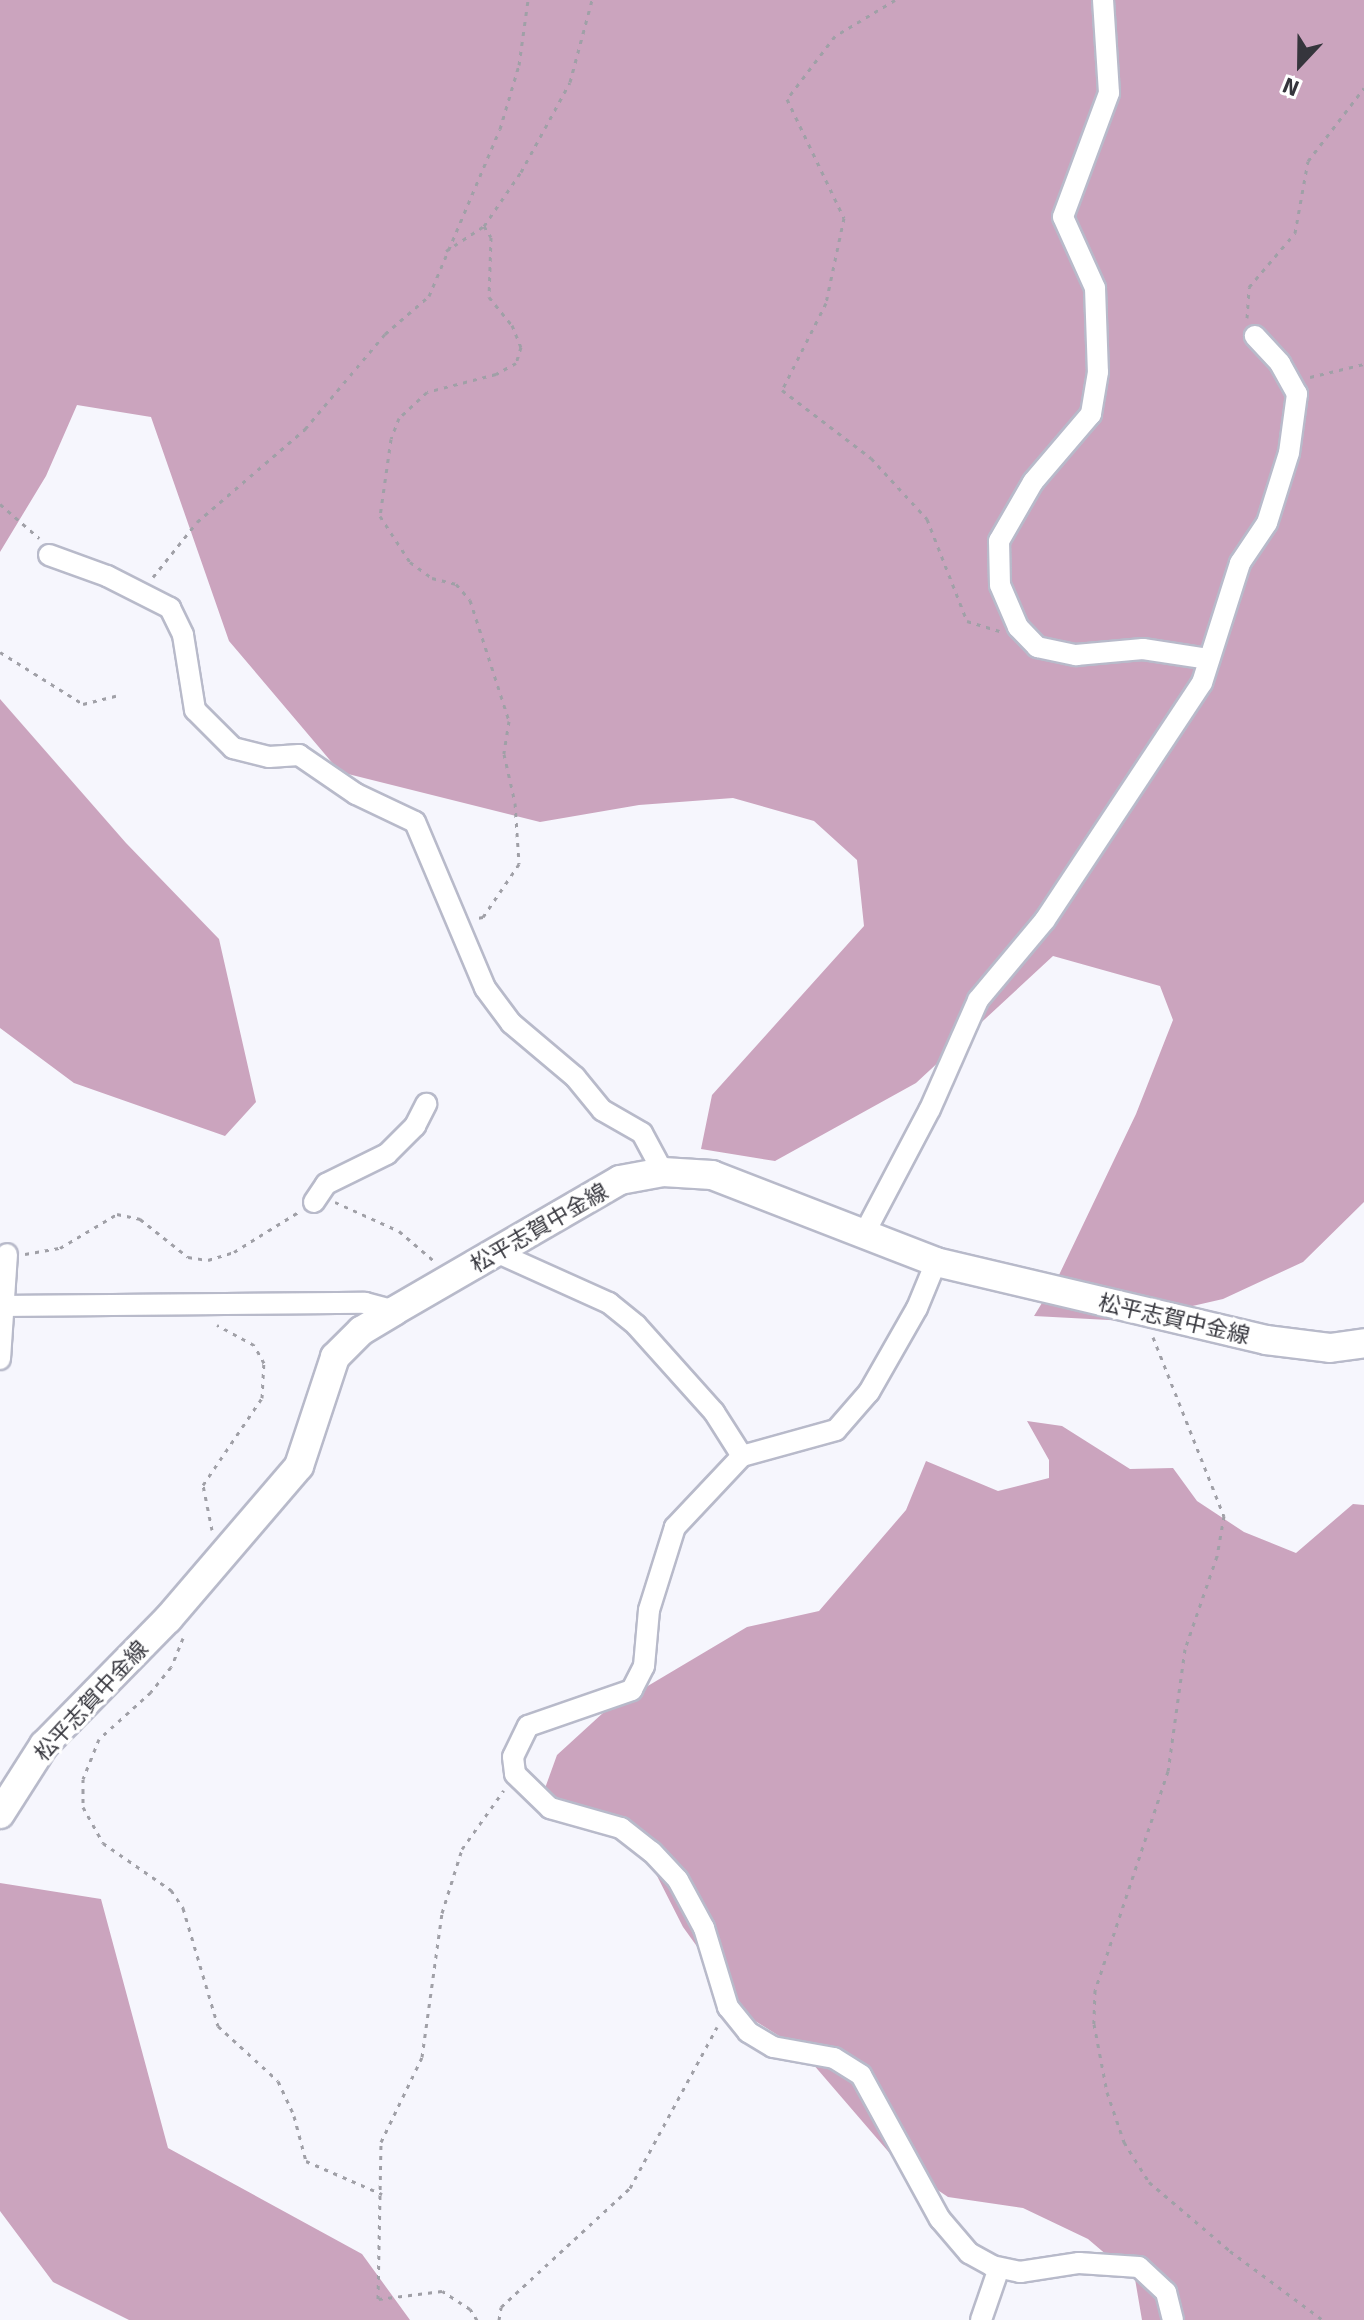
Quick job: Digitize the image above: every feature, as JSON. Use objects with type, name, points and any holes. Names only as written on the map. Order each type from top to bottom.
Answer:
[{"type":"main road","name":"松平志賀中金線","points":[[0,1814],[44,1745],[218,1560],[299,1466],[335,1357],[361,1331],[620,1180],[663,1172],[712,1175],[936,1262],[1146,1315],[1266,1340],[1330,1348],[1364,1343]]},
{"type":"street","points":[[1103,0],[1109,93],[1063,217],[1095,288],[1098,372],[1091,414],[1033,482],[999,541],[1000,585],[1018,627],[1037,647],[1076,655],[1143,649],[1209,659]]},
{"type":"street","points":[[864,1234],[930,1109],[978,1000],[1045,920],[1202,683],[1240,563],[1267,523],[1289,453],[1297,394],[1255,336]]},
{"type":"street","points":[[49,555],[170,608],[183,635],[195,710],[233,748],[269,757],[299,755],[356,794],[415,822],[485,988],[511,1023],[575,1077],[602,1110],[642,1133],[663,1172]]},
{"type":"street","points":[[314,1202],[326,1184],[387,1154],[415,1126],[426,1104]]},
{"type":"street","points":[[498,1253],[609,1303],[636,1325],[714,1412],[742,1456]]},
{"type":"street","points":[[0,1359],[7,1254]]},
{"type":"street","points":[[936,1262],[917,1308],[869,1392],[836,1430],[742,1456],[675,1527],[649,1610],[644,1666],[632,1690],[528,1726],[513,1757],[515,1774],[550,1808],[621,1828],[670,1871],[704,1928],[728,2007],[748,2032],[773,2047],[834,2058],[861,2075],[940,2219],[969,2253],[999,2268],[1020,2272],[1110,2262],[1139,2267],[1166,2292],[1173,2320]]},
{"type":"street","points":[[2,1306],[365,1303],[394,1311]]},
{"type":"street","points":[[981,2320],[999,2268]]},
{"type":"path","points":[[146,595],[168,553],[187,532],[305,429],[385,334],[429,296],[500,129],[519,65],[528,0]]},
{"type":"path","points":[[446,251],[484,226],[521,172],[570,82],[592,0]]},
{"type":"path","points":[[895,0],[835,36],[787,99],[844,218],[826,303],[782,390],[871,458],[927,519],[967,621],[999,631],[1018,627]]},
{"type":"path","points":[[1255,336],[1246,314],[1249,287],[1295,233],[1308,161],[1364,88]]},
{"type":"path","points":[[457,921],[483,917],[519,864],[515,803],[504,754],[509,721],[470,600],[456,584],[432,578],[410,562],[380,516],[391,439],[399,418],[427,392],[496,374],[516,363],[521,347],[512,325],[489,297],[491,237],[484,226]]},
{"type":"path","points":[[1291,383],[1364,364]]},
{"type":"path","points":[[0,504],[34,528],[49,555]]},
{"type":"path","points":[[0,652],[83,704],[116,696]]},
{"type":"path","points":[[7,1254],[60,1248],[117,1214],[140,1219],[188,1257],[208,1260],[234,1252],[314,1202],[326,1198],[399,1231],[434,1260],[448,1281]]},
{"type":"path","points":[[209,1305],[218,1325],[254,1345],[264,1363],[262,1398],[203,1485],[218,1560]]},
{"type":"path","points":[[1146,1315],[1224,1516],[1217,1556],[1185,1649],[1168,1771],[1095,1990],[1094,2024],[1107,2092],[1124,2142],[1149,2182],[1230,2251],[1323,2320]]},
{"type":"path","points":[[188,1626],[171,1667],[151,1692],[99,1739],[83,1779],[83,1807],[103,1843],[171,1890],[183,1908],[213,2014],[232,2042],[278,2081],[294,2116],[306,2161],[382,2194]]},
{"type":"path","points":[[477,2320],[470,2309],[442,2291],[378,2299],[381,2142],[422,2057],[442,1913],[462,1849],[515,1774]]},
{"type":"path","points":[[499,2320],[501,2307],[630,2188],[728,2007]]},
{"type":"shaded area","points":[[0,0],[1364,0],[1364,1202],[1303,1262],[1223,1299],[1127,1321],[1034,1316],[1059,1275],[1136,1114],[1173,1020],[1160,986],[1053,956],[916,1083],[775,1161],[701,1149],[712,1095],[864,926],[857,860],[814,821],[733,798],[639,805],[540,822],[340,772],[229,641],[151,417],[77,405],[46,476],[0,552]]},
{"type":"shaded area","points":[[0,699],[126,843],[219,939],[256,1102],[225,1136],[74,1083],[0,1028]]},
{"type":"shaded area","points":[[1027,1421],[1062,1426],[1130,1469],[1173,1468],[1197,1501],[1244,1532],[1296,1553],[1353,1504],[1364,1505],[1364,2320],[1142,2320],[1135,2279],[1088,2239],[1023,2208],[948,2197],[899,2164],[800,2049],[747,2016],[683,1927],[653,1868],[604,1822],[544,1791],[557,1755],[604,1712],[747,1627],[819,1611],[906,1510],[926,1461],[998,1491],[1049,1478],[1049,1460]]},
{"type":"shaded area","points":[[0,1883],[101,1899],[168,2148],[362,2254],[410,2320],[129,2320],[53,2282],[0,2211]]}]
